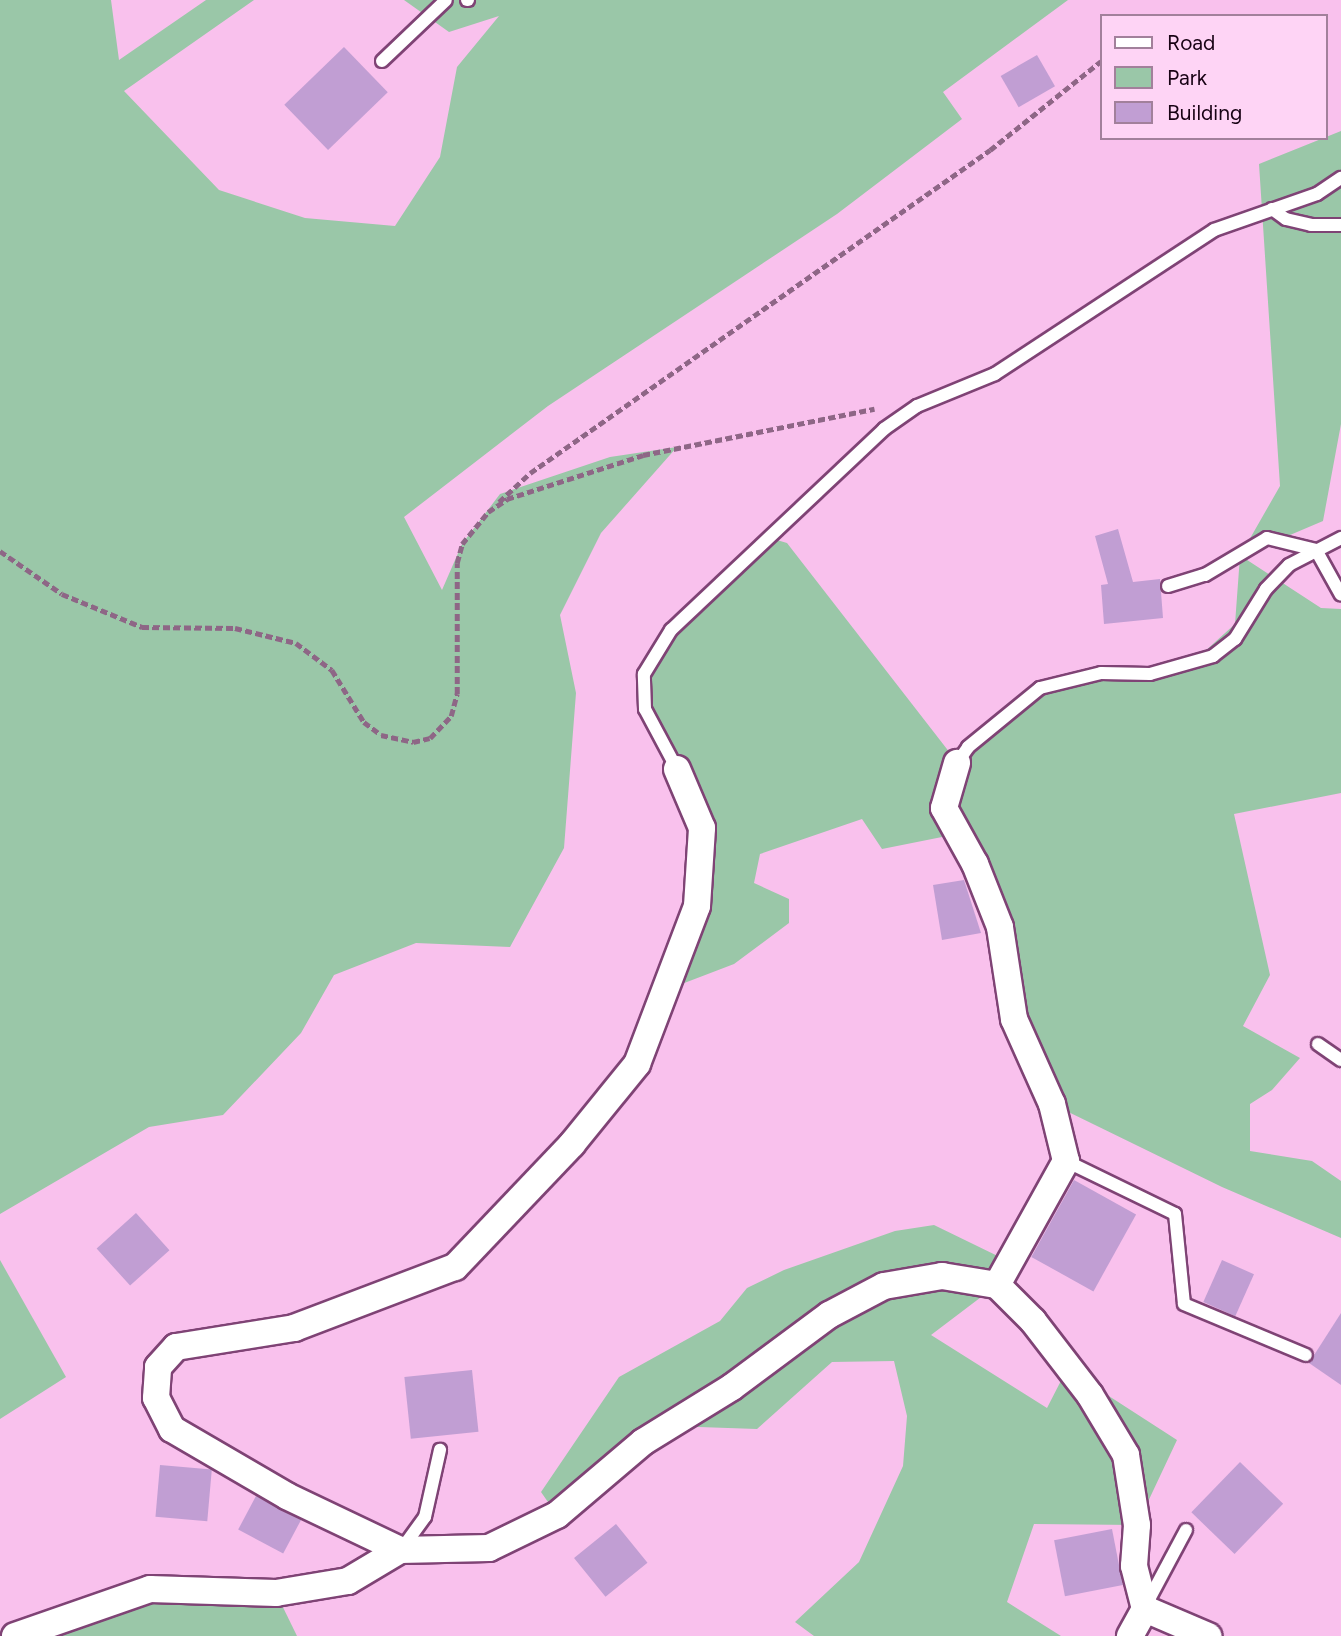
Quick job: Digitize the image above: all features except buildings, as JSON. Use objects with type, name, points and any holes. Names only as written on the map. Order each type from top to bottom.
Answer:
[{"type":"street","points":[[957,763],[944,808],[975,864],[1000,928],[1014,1019],[1052,1104],[1066,1161],[997,1285]]},
{"type":"street","points":[[677,769],[702,828],[697,905],[637,1064],[572,1144],[455,1267],[294,1328],[176,1347],[158,1367],[156,1398],[172,1429],[288,1496],[400,1550],[489,1549],[558,1515],[643,1442],[732,1387],[829,1315],[884,1286],[942,1276],[997,1285],[1033,1321],[1090,1395],[1126,1455],[1137,1525],[1134,1566],[1145,1609],[1130,1636]]},
{"type":"street","points":[[15,1636],[150,1589],[276,1593],[348,1581],[400,1550]]},
{"type":"street","points":[[1145,1609],[1208,1636]]},
{"type":"lane","points":[[382,61],[446,0]]},
{"type":"lane","points":[[677,769],[645,709],[644,674],[671,630],[820,486],[884,429],[917,407],[995,374],[1176,252],[1214,230],[1317,194],[1341,177]]},
{"type":"lane","points":[[1272,209],[1311,225],[1341,225]]},
{"type":"lane","points":[[1168,586],[1205,575],[1267,538],[1316,550],[1341,595]]},
{"type":"lane","points":[[957,763],[968,747],[1040,688],[1090,674],[1150,674],[1213,656],[1235,639],[1266,589],[1289,565],[1341,538]]},
{"type":"lane","points":[[1318,1044],[1341,1060]]},
{"type":"lane","points":[[1066,1161],[1175,1214],[1184,1304],[1306,1355]]},
{"type":"lane","points":[[400,1550],[425,1517],[440,1450]]},
{"type":"lane","points":[[1145,1609],[1186,1530]]},
{"type":"path","points":[[0,551],[62,594],[142,627],[235,628],[296,643],[332,670],[364,722],[388,738],[413,742],[430,738],[451,716],[457,694],[457,563],[462,544],[488,512],[530,473],[990,150],[1100,62]]},
{"type":"path","points":[[488,512],[507,499],[643,456],[885,407],[917,407]]},
{"type":"green space","points":[[0,0],[111,0],[119,60],[206,0],[254,0],[124,91],[219,190],[305,218],[395,226],[440,157],[457,67],[499,16],[449,32],[404,0],[1068,0],[943,92],[962,119],[837,214],[548,406],[404,517],[442,590],[462,544],[500,494],[610,457],[677,447],[601,533],[560,615],[576,693],[564,848],[510,947],[416,943],[334,975],[301,1033],[223,1115],[149,1127],[0,1214]]},
{"type":"green space","points":[[1341,131],[1341,424],[1323,521],[1241,556],[1321,608],[1341,609],[1341,793],[1234,814],[1270,975],[1243,1026],[1300,1058],[1272,1090],[1250,1104],[1250,1151],[1312,1161],[1341,1181],[1341,1238],[1222,1187],[1052,1104],[1000,927],[957,834],[882,849],[862,819],[760,854],[754,883],[789,899],[789,923],[734,964],[666,990],[702,829],[645,709],[644,674],[671,630],[770,538],[787,543],[957,762],[1008,713],[1070,683],[1143,676],[1203,653],[1235,624],[1240,556],[1280,486],[1259,164],[1319,140],[1327,140],[1327,137]]},
{"type":"green space","points":[[934,1225],[1010,1262],[997,1285],[931,1335],[1047,1408],[1067,1369],[1177,1440],[1137,1525],[1034,1524],[1007,1602],[1061,1636],[814,1636],[795,1622],[859,1562],[903,1466],[907,1416],[894,1361],[832,1362],[757,1429],[670,1426],[557,1515],[541,1492],[619,1377],[720,1321],[747,1288],[784,1270],[895,1231]]},
{"type":"green space","points":[[0,1260],[66,1377],[0,1419]]},
{"type":"green space","points":[[150,1589],[276,1593],[297,1636],[15,1636]]}]
